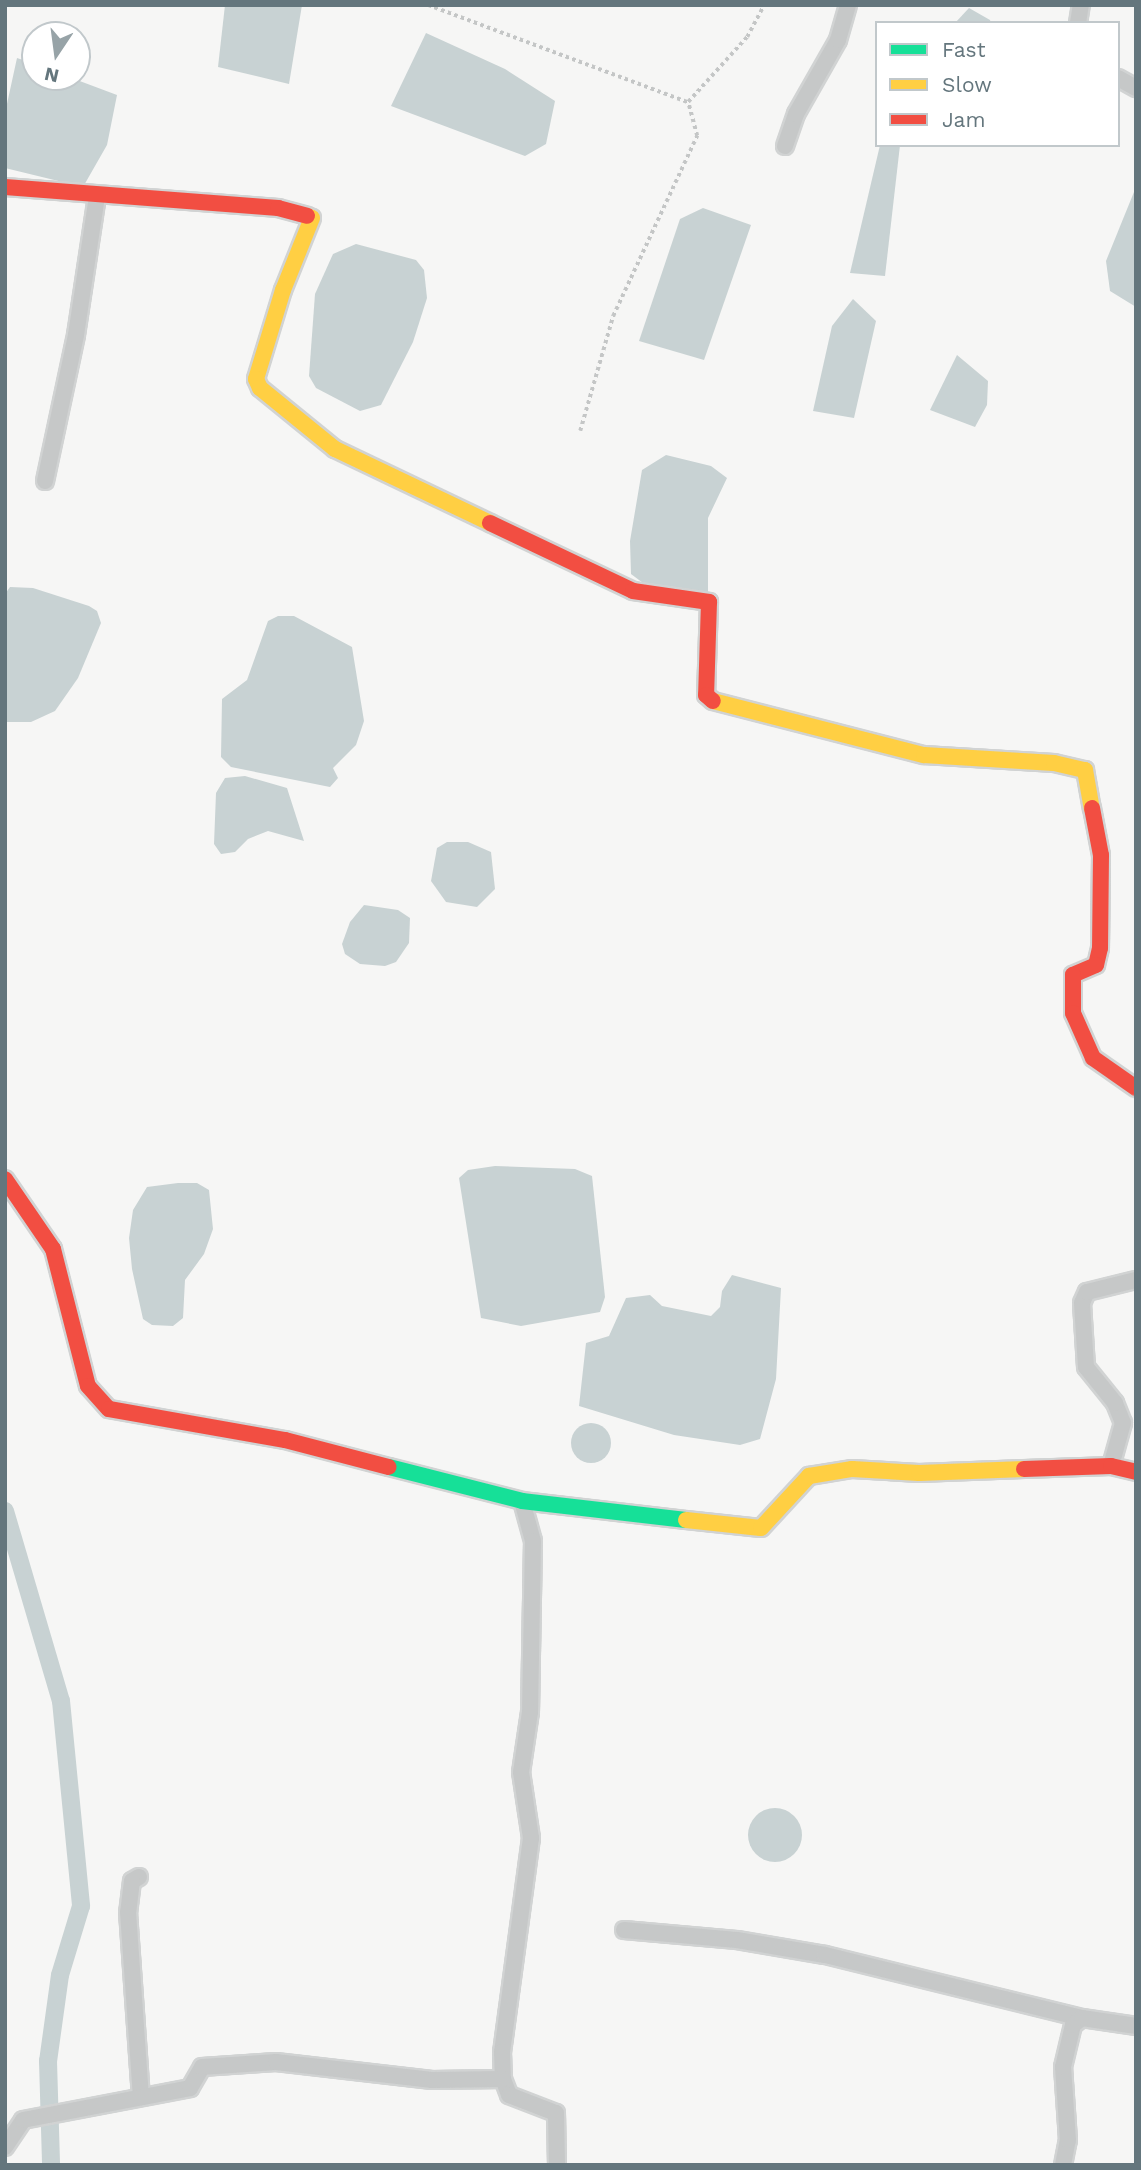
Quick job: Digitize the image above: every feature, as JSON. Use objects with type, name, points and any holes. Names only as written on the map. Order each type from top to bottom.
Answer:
[{"type":"street","points":[[785,146],[796,114],[838,40],[848,5]]},
{"type":"street","points":[[1120,79],[1136,88]]},
{"type":"street","points":[[5,187],[278,208],[312,218],[258,363],[260,388],[335,449],[436,494],[633,591],[709,602],[706,695],[710,701],[924,755],[1054,763],[1085,769],[1101,855],[1100,948],[1096,965],[1073,975],[1073,1013],[1093,1058],[1136,1088]]},
{"type":"street","points":[[45,481],[76,335],[97,195]]},
{"type":"street","points":[[5,1179],[53,1249],[88,1386],[109,1409],[285,1440],[522,1501],[761,1528],[809,1476],[852,1469],[919,1473],[1111,1466],[1136,1472]]},
{"type":"street","points":[[1111,1466],[1123,1423],[1115,1403],[1086,1367],[1082,1303],[1087,1292],[1136,1280]]},
{"type":"street","points":[[522,1501],[533,1541],[530,1712],[521,1772],[531,1838],[502,2052],[503,2079],[509,2095],[556,2113],[557,2165]]},
{"type":"street","points":[[139,1877],[132,1881],[128,1912],[141,2096]]},
{"type":"street","points":[[624,1930],[737,1940],[825,1955],[1082,2018],[1136,2026]]},
{"type":"street","points":[[1063,2165],[1068,2140],[1063,2067],[1073,2025],[1082,2018]]},
{"type":"street","points":[[5,2147],[23,2120],[190,2088],[202,2067],[276,2062],[432,2080],[503,2079]]},
{"type":"path","points":[[428,5],[688,103]]},
{"type":"path","points":[[688,103],[747,37],[764,5]]},
{"type":"path","points":[[580,431],[613,316],[697,136],[688,103]]},
{"type":"shaded area","points":[[225,5],[302,5],[289,84],[218,67]]},
{"type":"shaded area","points":[[969,8],[990,21],[957,21]]},
{"type":"shaded area","points":[[426,33],[505,69],[555,101],[546,144],[525,156],[391,106]]},
{"type":"shaded area","points":[[17,58],[21,59],[21,91],[91,91],[91,85],[117,95],[107,145],[83,187],[5,168],[5,113]]},
{"type":"shaded area","points":[[880,147],[900,147],[885,276],[850,273]]},
{"type":"shaded area","points":[[1136,187],[1136,307],[1110,291],[1106,261]]},
{"type":"shaded area","points":[[703,208],[751,225],[704,360],[639,341],[680,219]]},
{"type":"shaded area","points":[[356,244],[416,260],[424,270],[427,298],[413,342],[381,405],[360,411],[316,388],[309,376],[315,294],[333,254]]},
{"type":"shaded area","points":[[853,299],[876,321],[854,418],[813,411],[832,326]]},
{"type":"shaded area","points":[[957,355],[988,381],[987,405],[975,427],[930,410]]},
{"type":"shaded area","points":[[666,455],[711,466],[727,478],[708,518],[708,593],[647,586],[631,574],[630,541],[642,470]]},
{"type":"shaded area","points":[[10,587],[33,588],[89,606],[97,611],[101,623],[78,678],[55,711],[31,722],[5,722],[5,594]]},
{"type":"shaded area","points":[[278,616],[294,616],[352,647],[364,721],[356,745],[333,768],[338,778],[330,787],[231,767],[221,757],[222,699],[247,680],[268,621]]},
{"type":"shaded area","points":[[245,776],[287,788],[304,841],[268,831],[248,839],[235,852],[221,854],[214,844],[216,793],[225,778]]},
{"type":"shaded area","points":[[447,842],[468,842],[491,852],[495,889],[477,907],[446,902],[431,881],[437,848]]},
{"type":"shaded area","points":[[364,905],[398,910],[410,918],[409,943],[396,962],[385,966],[360,964],[345,954],[342,944],[350,922]]},
{"type":"shaded area","points":[[495,1166],[575,1169],[592,1176],[605,1297],[600,1312],[521,1326],[481,1318],[459,1178],[468,1170]]},
{"type":"shaded area","points":[[197,1183],[209,1190],[213,1229],[204,1254],[185,1280],[183,1318],[173,1326],[152,1325],[143,1319],[132,1269],[129,1238],[133,1210],[147,1187]]},
{"type":"shaded area","points":[[732,1275],[781,1288],[776,1379],[760,1439],[740,1445],[674,1435],[579,1406],[586,1343],[609,1336],[626,1298],[650,1295],[662,1306],[711,1316],[720,1307],[722,1291]]},
{"type":"shaded area","points":[[591,1423],[599,1424],[605,1429],[610,1435],[610,1451],[605,1457],[599,1462],[591,1463],[583,1462],[577,1457],[572,1451],[571,1443],[572,1435],[577,1429],[583,1424]]},
{"type":"shaded area","points":[[775,1808],[794,1816],[802,1835],[794,1854],[775,1862],[756,1854],[748,1835],[756,1816]]},
{"type":"waterway","points":[[5,1511],[61,1701],[81,1906],[60,1975],[48,2061],[51,2165]]},
{"type":"traffic: fast","points":[[389,1467],[522,1501],[686,1520]]},
{"type":"traffic: slow","points":[[307,216],[312,218],[283,290],[256,379],[260,388],[335,449],[490,523]]},
{"type":"traffic: slow","points":[[713,701],[924,755],[1054,763],[1085,770],[1092,808]]},
{"type":"traffic: slow","points":[[686,1520],[761,1528],[809,1476],[852,1469],[919,1473],[1024,1469]]},
{"type":"traffic: jam","points":[[5,187],[278,208],[307,216]]},
{"type":"traffic: jam","points":[[490,523],[633,591],[709,602],[706,695],[713,701]]},
{"type":"traffic: jam","points":[[1092,808],[1101,855],[1100,948],[1096,965],[1073,975],[1073,1013],[1093,1058],[1136,1088]]},
{"type":"traffic: jam","points":[[5,1179],[53,1249],[88,1386],[109,1409],[285,1440],[389,1467]]},
{"type":"traffic: jam","points":[[1024,1469],[1111,1466],[1136,1472]]}]
